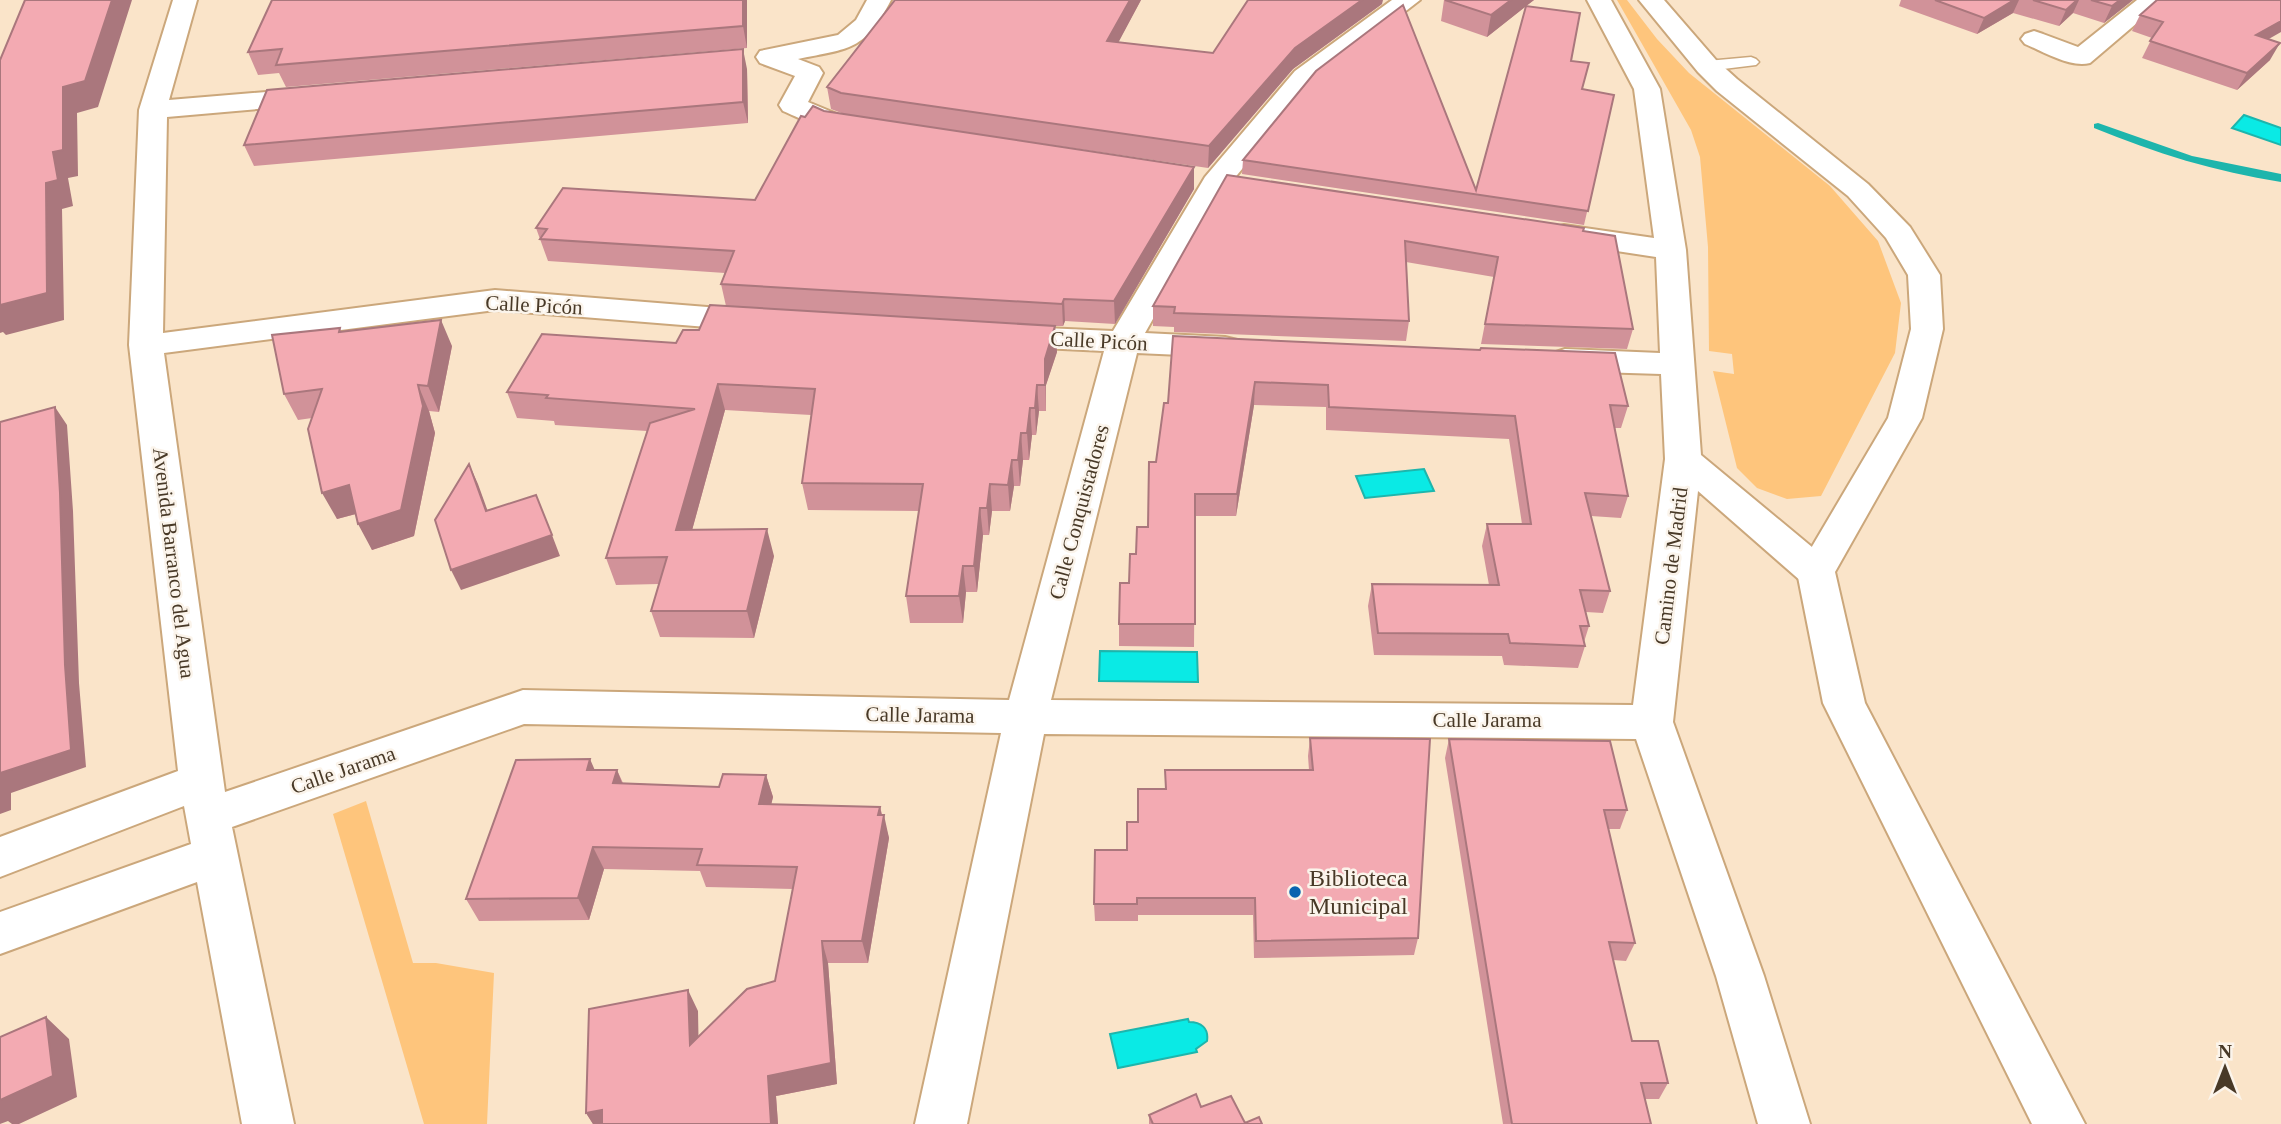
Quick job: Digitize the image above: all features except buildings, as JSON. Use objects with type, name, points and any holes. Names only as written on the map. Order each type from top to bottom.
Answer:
[{"type":"street","name":"Avenida Barranco del Agua","points":[[185,0],[153,110],[146,345],[208,818],[268,1124]]},
{"type":"street","points":[[879,0],[866,24],[810,73],[793,105],[838,124],[879,131]]},
{"type":"street","name":"Calle Conquistadores","points":[[941,1124],[1026,717],[1123,343],[1216,183],[1304,77],[1408,0]]},
{"type":"street","name":"Camino de Madrid","points":[[1599,0],[1647,89],[1671,250],[1684,459],[1652,722],[1740,976],[1784,1124]]},
{"type":"street","points":[[1651,0],[1707,66],[1727,85],[1858,190],[1899,233],[1924,275],[1927,329],[1905,418],[1816,572]]},
{"type":"street","points":[[2034,39],[2081,57],[2152,0]]},
{"type":"street","points":[[810,73],[757,58],[847,41]]},
{"type":"street","points":[[153,110],[345,94]]},
{"type":"street","points":[[1533,230],[1671,250]]},
{"type":"street","name":"Calle Picón","points":[[146,345],[495,300],[793,323]]},
{"type":"street","name":"Calle Picón","points":[[971,334],[1262,348]]},
{"type":"street","points":[[1540,359],[1679,364]]},
{"type":"street","points":[[1684,459],[1816,572],[1844,703],[2059,1124]]},
{"type":"street","name":"Calle Jarama","points":[[208,818],[523,707],[1026,717],[1652,722]]},
{"type":"street","points":[[0,857],[208,818]]},
{"type":"street","points":[[0,933],[208,818]]},
{"type":"lane","points":[[1707,66],[1751,62]]},
{"type":"shaded area","points":[[1617,0],[1627,0],[1657,39],[1689,73],[1830,186],[1878,241],[1901,303],[1895,353],[1821,496],[1787,499],[1757,488],[1737,468],[1713,371],[1734,374],[1732,354],[1709,351],[1708,247],[1700,157],[1691,130]]},
{"type":"shaded area","points":[[366,801],[413,963],[436,963],[494,973],[487,1124],[424,1124],[333,814]]},
{"type":"water","points":[[2244,115],[2281,128],[2281,145],[2232,128]]},
{"type":"water","points":[[1424,469],[1434,491],[1365,498],[1356,476]]},
{"type":"water","points":[[1100,651],[1197,652],[1198,682],[1099,681]]},
{"type":"water","points":[[1188,1019],[1189,1022],[1200,1025],[1207,1033],[1207,1041],[1196,1049],[1197,1052],[1118,1068],[1110,1034]]},
{"type":"waterway","points":[[2098,126],[2188,158],[2281,178]]},
{"type":"place","name":"Biblioteca Municipal","points":[[1295,892]]}]
